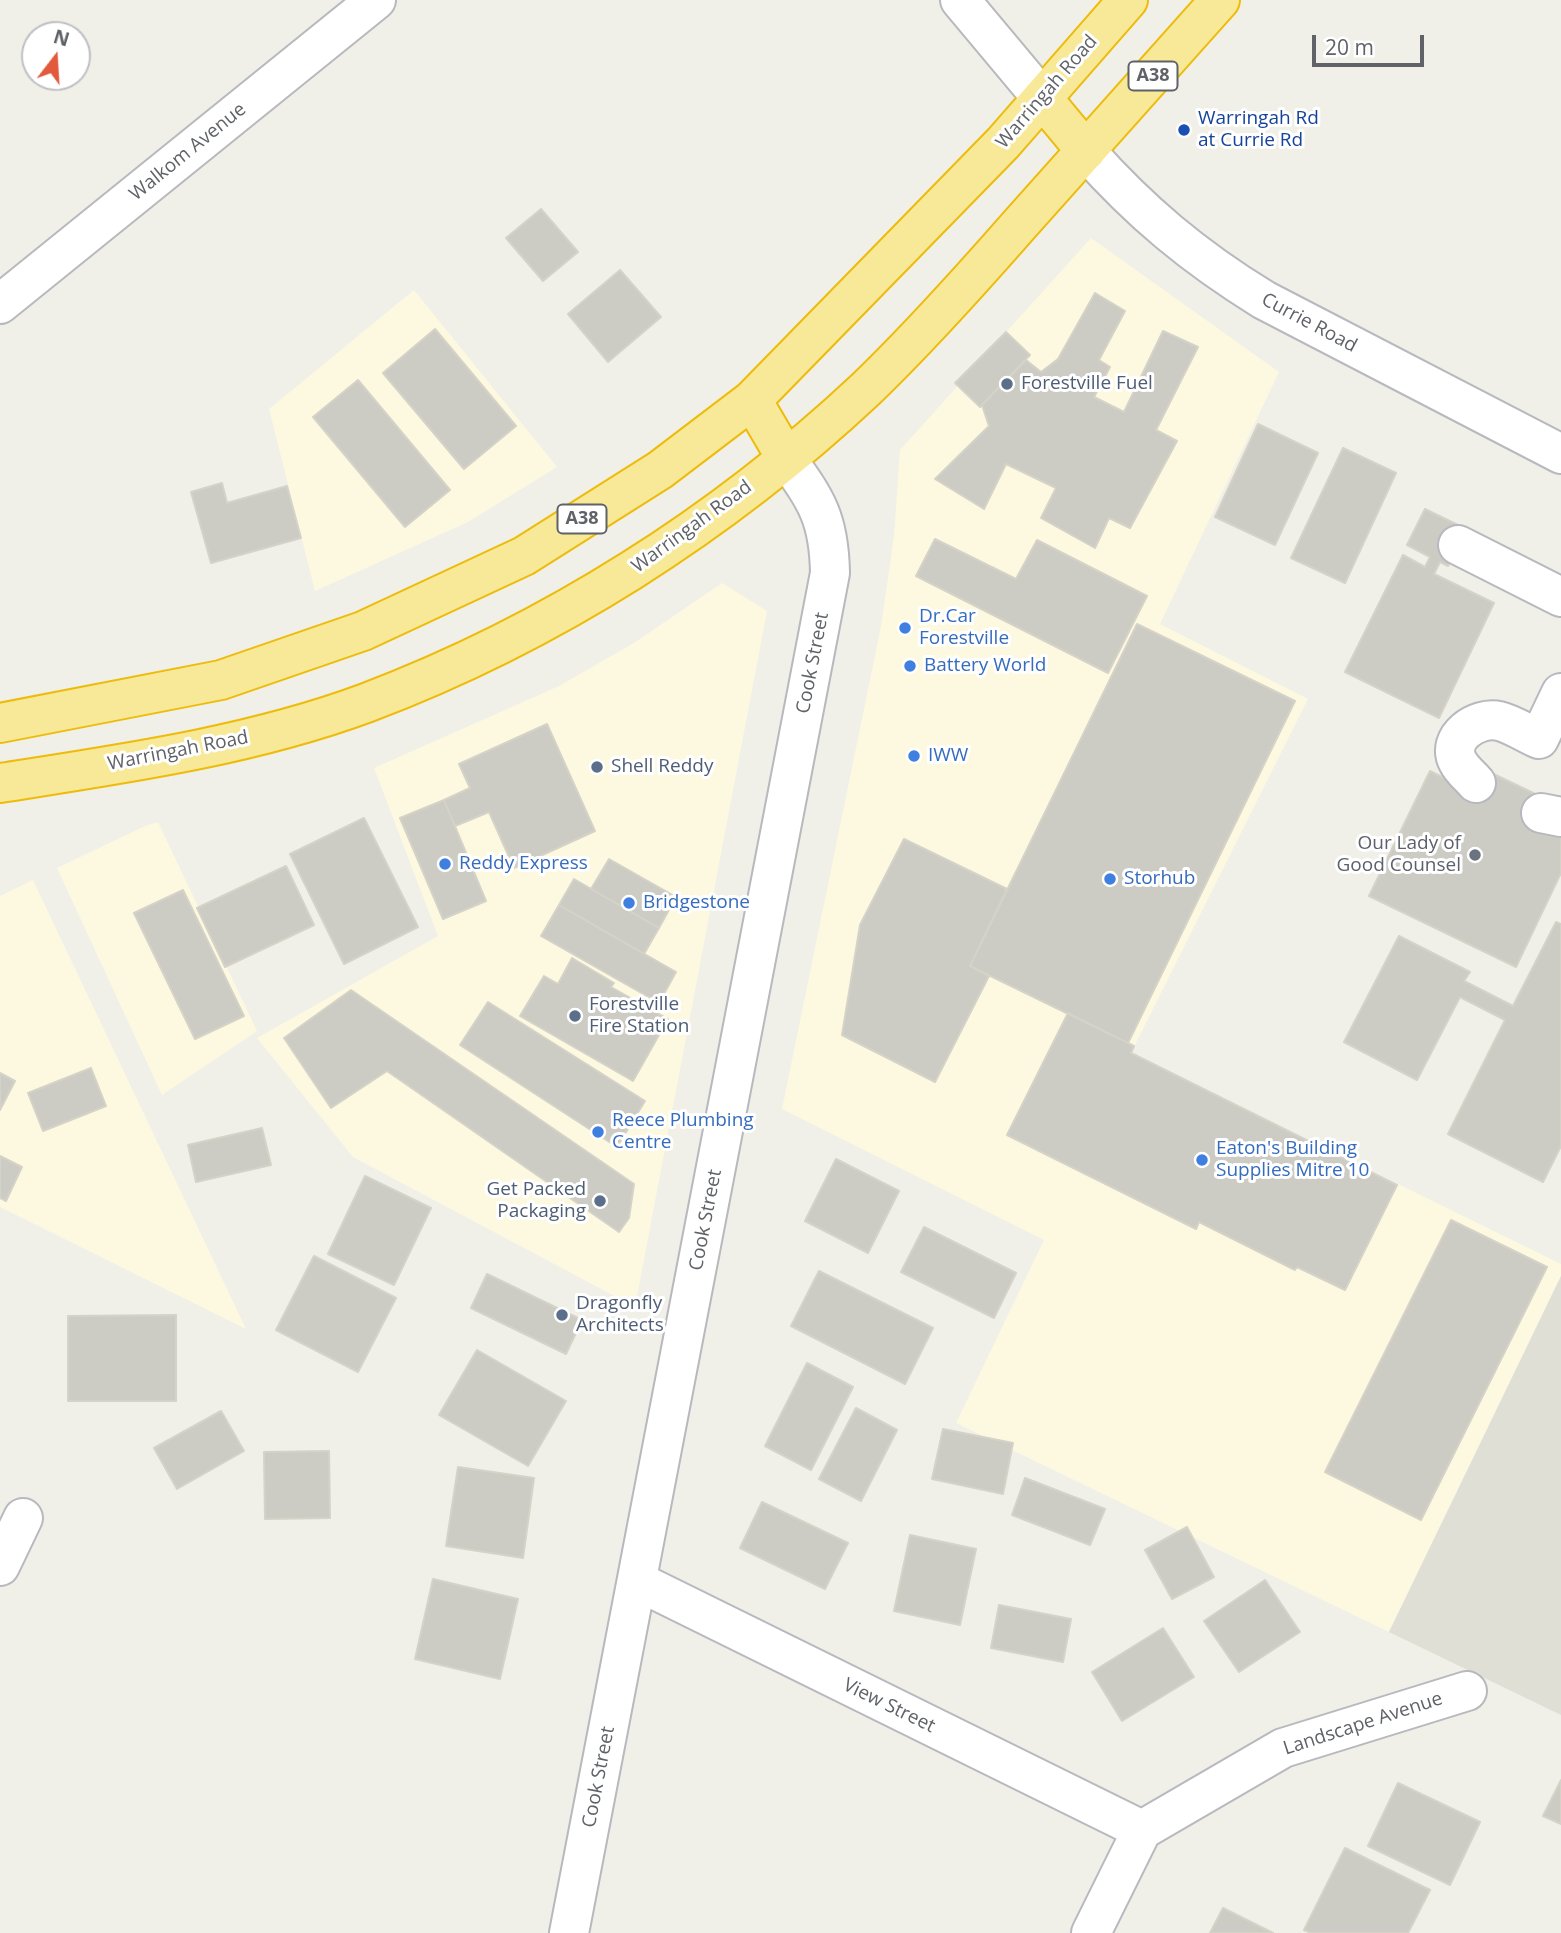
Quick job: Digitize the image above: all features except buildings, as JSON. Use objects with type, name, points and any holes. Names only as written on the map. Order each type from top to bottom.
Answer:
[{"type":"highway","name":"Warringah Road","points":[[0,723],[221,680],[363,631],[524,555],[660,470],[752,400],[1003,143],[1128,0]]},
{"type":"highway","name":"Warringah Road","points":[[0,783],[134,761],[276,731],[363,704],[463,665],[615,582],[719,510],[786,458],[865,389],[946,308],[1220,0]]},
{"type":"highway","points":[[1042,98],[1086,151]]},
{"type":"highway","name":"Cook Street","points":[[752,400],[786,458]]},
{"type":"street","name":"Walkom Avenue","points":[[0,304],[376,0]]},
{"type":"street","points":[[960,0],[1042,98]]},
{"type":"street","name":"Currie Road","points":[[1086,151],[1155,223],[1220,273],[1264,300],[1561,454]]},
{"type":"street","name":"Cook Street","points":[[569,1933],[830,573],[823,517],[815,499],[786,458]]},
{"type":"street","points":[[1458,545],[1561,597]]},
{"type":"street","points":[[1458,773],[1457,744],[1466,728],[1480,721],[1499,721],[1550,746],[1561,693]]},
{"type":"street","points":[[0,1566],[23,1518]]},
{"type":"street","name":"View Street","points":[[637,1581],[1142,1830]]},
{"type":"street","name":"Landscape Avenue","points":[[1142,1830],[1283,1748],[1467,1691]]},
{"type":"street","points":[[1091,1933],[1142,1830]]},
{"type":"shaded area","points":[[1091,238],[1279,372],[1160,624],[1308,699],[1131,1053],[1561,1264],[1561,1276],[1389,1632],[956,1423],[1044,1240],[782,1109],[881,626],[894,536],[900,450]]},
{"type":"shaded area","points":[[414,290],[557,467],[468,522],[315,591],[269,409]]},
{"type":"shaded area","points":[[722,583],[767,611],[635,1307],[353,1157],[257,1038],[438,936],[374,768],[559,686],[634,643]]},
{"type":"shaded area","points":[[158,822],[257,1031],[162,1095],[57,868]]},
{"type":"shaded area","points":[[33,880],[246,1329],[0,1207],[0,896]]},
{"type":"shaded area","points":[[1561,1276],[1561,1715],[1389,1632]]},
{"type":"place","name":"Warringah Rd at Currie Rd","points":[[1184,130]]},
{"type":"place","name":"Forestville Fuel","points":[[1007,384]]},
{"type":"place","name":"Dr.Car Forestville","points":[[905,628]]},
{"type":"place","name":"Battery World","points":[[910,666]]},
{"type":"place","name":"IWW","points":[[914,756]]},
{"type":"place","name":"Shell Reddy","points":[[597,767]]},
{"type":"place","name":"Our Lady of Good Counsel","points":[[1475,855]]},
{"type":"place","name":"Reddy Express","points":[[445,864]]},
{"type":"place","name":"Storhub","points":[[1110,879]]},
{"type":"place","name":"Bridgestone","points":[[629,903]]},
{"type":"place","name":"Forestville Fire Station","points":[[575,1016]]},
{"type":"place","name":"Reece Plumbing Centre","points":[[598,1132]]},
{"type":"place","name":"Eaton's Building Supplies Mitre 10","points":[[1202,1160]]},
{"type":"place","name":"Get Packed Packaging","points":[[600,1201]]},
{"type":"place","name":"Dragonfly Architects","points":[[562,1315]]}]
